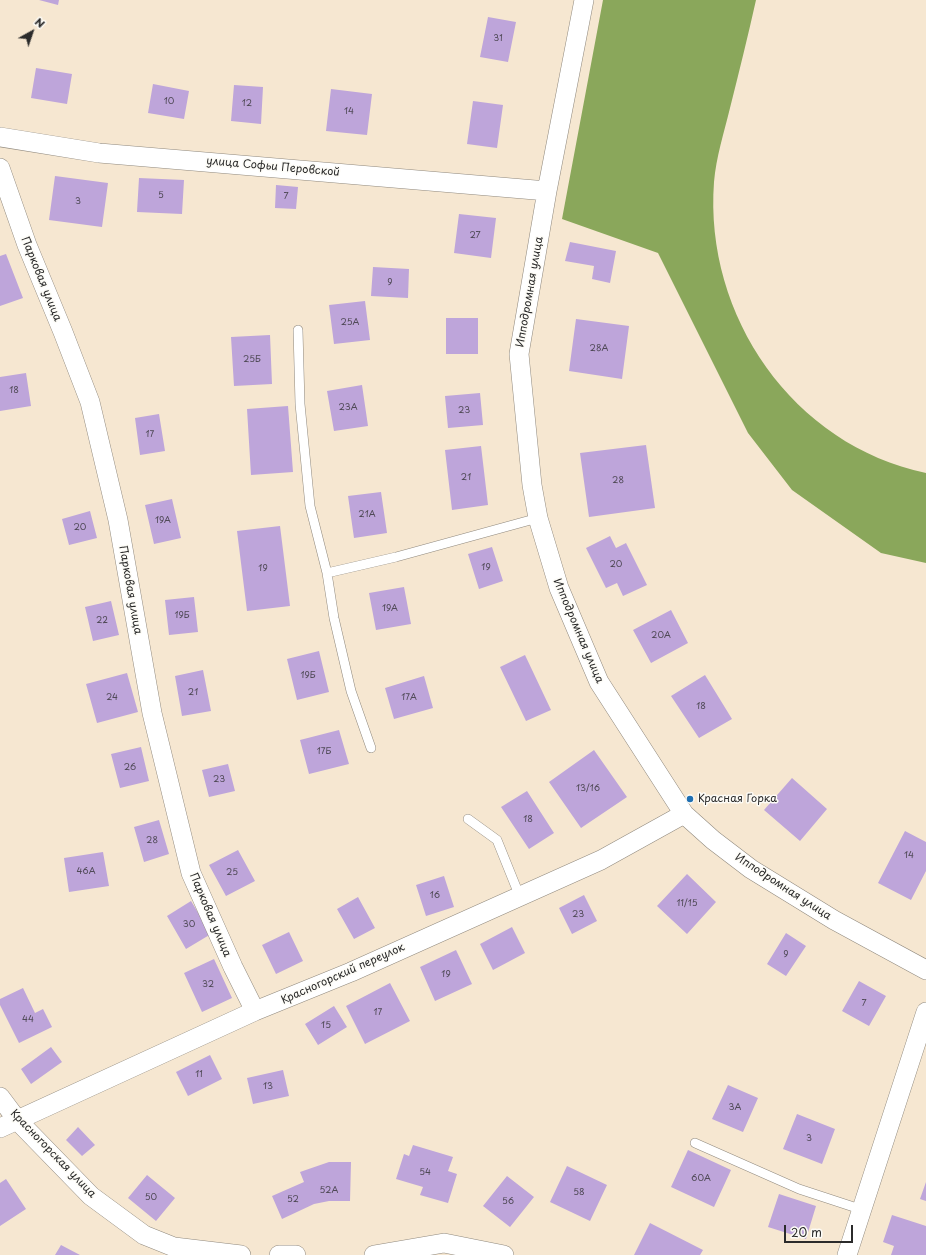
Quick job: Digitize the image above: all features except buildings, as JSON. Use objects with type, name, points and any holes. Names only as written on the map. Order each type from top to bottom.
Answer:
[{"type":"street","name":"Ипподромная улица","points":[[584,0],[547,190],[519,354],[532,484],[538,518],[559,588],[599,682],[684,814],[713,840],[751,869],[834,920],[926,970]]},
{"type":"street","name":"улица Софьи Перовской","points":[[0,138],[100,153],[547,190]]},
{"type":"street","name":"Парковая улица","points":[[0,168],[27,245],[90,402],[118,520],[152,713],[191,873],[233,967],[255,1011]]},
{"type":"street","name":"Красногорский переулок","points":[[0,1128],[255,1011],[351,972],[601,860],[684,814]]},
{"type":"street","points":[[848,1255],[926,1012]]},
{"type":"street","name":"Красногорская улица","points":[[0,1097],[18,1121],[91,1196],[144,1235],[157,1242],[174,1247],[241,1255]]},
{"type":"street","points":[[374,1255],[444,1243],[504,1255]]},
{"type":"street","points":[[279,1255],[296,1255]]},
{"type":"lane","points":[[298,330],[300,404],[310,506],[327,573],[334,618],[351,691],[371,748]]},
{"type":"lane","points":[[327,573],[396,557],[538,518]]},
{"type":"lane","points":[[468,818],[497,840],[520,897]]},
{"type":"lane","points":[[694,1143],[799,1189],[863,1210]]},
{"type":"green space","points":[[603,0],[756,0],[716,163],[714,182],[715,232],[724,280],[742,326],[766,367],[798,404],[835,435],[878,458],[926,473],[926,563],[881,553],[792,490],[748,433],[658,253],[562,219]]},
{"type":"place","name":"Красная Горка","points":[[690,799]]}]
